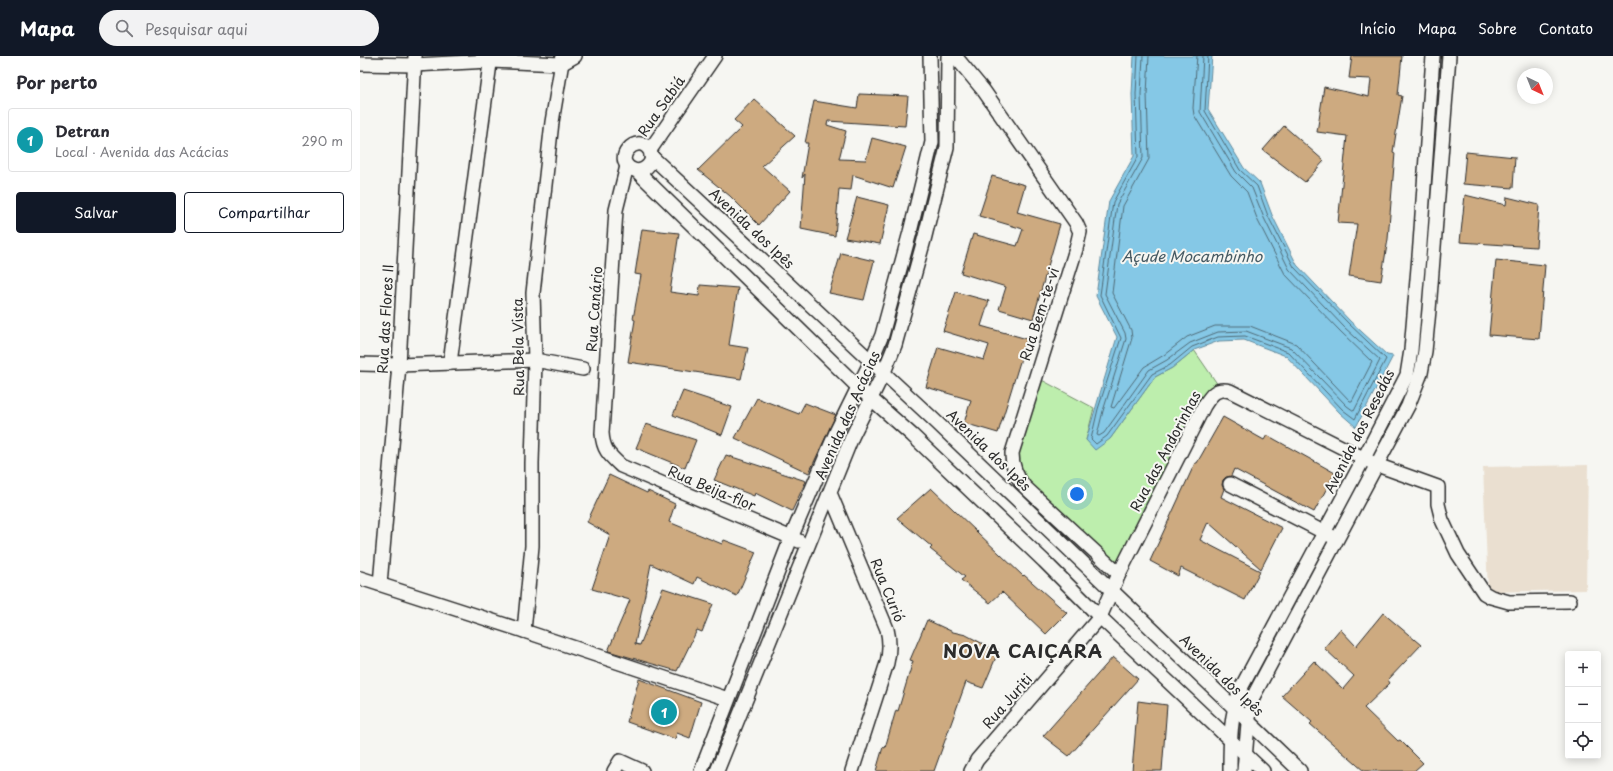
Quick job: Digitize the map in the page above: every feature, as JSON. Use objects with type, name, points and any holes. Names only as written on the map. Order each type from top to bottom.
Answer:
[{"type":"street","points":[[360,64],[491,58],[562,60],[575,56]]},
{"type":"street","name":"Rua Sabiá","points":[[632,168],[642,170],[649,165],[650,153],[715,56]]},
{"type":"street","name":"Avenida das Acácias","points":[[702,771],[728,699],[791,538],[837,430],[882,335],[910,232],[932,142],[930,56]]},
{"type":"street","name":"Avenida das Acácias","points":[[717,771],[852,436],[884,372],[897,337],[947,147],[948,56]]},
{"type":"street","name":"Rua Bem-te-vi","points":[[955,56],[984,91],[1076,223],[1080,232],[1012,452],[1012,460],[1016,475],[1025,487],[1119,574]]},
{"type":"street","name":"Avenida dos Resedás","points":[[1230,771],[1230,740],[1237,698],[1241,688],[1403,384],[1409,366],[1420,244],[1433,56]]},
{"type":"street","points":[[1244,771],[1248,723],[1253,697],[1377,465],[1416,389],[1421,373],[1425,351],[1449,56]]},
{"type":"street","points":[[450,363],[491,58]]},
{"type":"street","name":"Rua Bela Vista","points":[[524,630],[532,546],[532,463],[536,360],[533,293],[552,122],[562,60]]},
{"type":"street","name":"Rua das Flores II","points":[[380,584],[400,366],[414,61]]},
{"type":"street","name":"Avenida dos Ipês","points":[[632,168],[625,162],[625,154],[629,147],[637,144],[646,146],[650,153],[884,372],[1248,723],[1300,771]]},
{"type":"street","points":[[632,168],[858,387],[912,435],[1044,561],[1100,617],[1263,771]]},
{"type":"street","name":"Rua Canário","points":[[608,454],[603,443],[602,433],[616,210],[632,168]]},
{"type":"street","points":[[360,364],[400,366],[536,360],[583,369]]},
{"type":"street","name":"Rua das Andorinhas","points":[[1119,574],[1204,406],[1215,391],[1223,390],[1230,391],[1377,465],[1438,487],[1438,504],[1442,520],[1458,554],[1484,593],[1499,601],[1509,602],[1570,600]]},
{"type":"street","name":"Rua Beija-flor","points":[[608,454],[622,466],[808,545]]},
{"type":"street","points":[[1230,484],[1338,539]]},
{"type":"street","name":"Rua Curió","points":[[830,493],[888,629],[890,642],[890,651],[887,663],[852,771]]},
{"type":"street","name":"Rua Juriti","points":[[971,771],[977,760],[1100,617],[1119,574]]},
{"type":"street","points":[[360,578],[524,630],[728,699]]},
{"type":"street","points":[[614,771],[620,761],[642,771]]},
{"type":"shaded area","points":[[1588,465],[1586,590],[1488,592],[1483,467]]},
{"type":"green space","points":[[1194,350],[1218,385],[1119,573],[1027,486],[1015,453],[1038,378],[1094,408],[1086,440],[1110,439],[1155,377],[1172,368]]},
{"type":"water","name":"Açude Mocambinho","points":[[1134,56],[1212,56],[1208,109],[1244,168],[1260,183],[1272,215],[1297,265],[1350,321],[1387,355],[1393,356],[1356,427],[1340,413],[1286,356],[1244,340],[1219,341],[1194,350],[1172,368],[1155,377],[1110,439],[1095,450],[1086,440],[1117,337],[1096,296],[1109,201],[1134,156],[1132,94]]},
{"type":"building","points":[[1352,56],[1402,56],[1398,95],[1402,96],[1393,152],[1395,153],[1388,239],[1381,281],[1349,276],[1357,224],[1338,223],[1347,136],[1317,132],[1324,87],[1369,97],[1371,79],[1349,78]]},
{"type":"building","points":[[859,94],[908,96],[905,126],[828,121],[827,125],[846,131],[839,159],[866,160],[872,138],[906,147],[893,188],[853,175],[851,190],[839,189],[835,236],[801,229],[805,174],[802,178],[808,143],[805,143],[814,101],[857,108]]},
{"type":"building","points":[[754,99],[795,136],[762,166],[790,191],[759,225],[730,196],[698,170],[742,127],[734,120]]},
{"type":"building","points":[[1284,126],[1324,161],[1305,182],[1263,150]]},
{"type":"building","points":[[1466,152],[1515,157],[1513,188],[1463,184]]},
{"type":"building","points":[[992,176],[1025,185],[1017,212],[1060,224],[1033,319],[999,309],[1006,287],[961,273],[973,234],[1017,246],[1023,229],[979,216]]},
{"type":"building","points":[[1465,195],[1506,205],[1507,197],[1539,205],[1536,247],[1460,242]]},
{"type":"building","points":[[857,197],[889,205],[880,244],[845,238]]},
{"type":"building","points":[[642,229],[679,233],[670,292],[699,296],[700,285],[738,288],[729,345],[748,348],[741,379],[628,362],[635,320],[633,319],[641,275],[635,274]]},
{"type":"building","points":[[841,253],[874,261],[864,300],[829,293]]},
{"type":"building","points":[[1496,260],[1545,265],[1539,339],[1489,335]]},
{"type":"building","points":[[956,292],[989,301],[981,326],[1027,339],[998,433],[964,423],[971,400],[926,387],[938,347],[984,360],[989,345],[943,331]]},
{"type":"building","points":[[683,391],[732,407],[722,435],[673,415]]},
{"type":"building","points":[[757,398],[799,414],[805,403],[836,415],[809,473],[735,438]]},
{"type":"building","points":[[1223,417],[1264,440],[1267,435],[1335,473],[1314,512],[1234,469],[1231,476],[1226,477],[1223,480],[1222,485],[1224,489],[1221,497],[1282,528],[1261,569],[1208,522],[1200,540],[1260,571],[1245,600],[1181,568],[1178,576],[1150,561],[1195,463],[1197,463]]},
{"type":"building","points":[[646,424],[696,440],[685,468],[636,448]]},
{"type":"building","points":[[726,455],[806,481],[792,511],[755,493],[754,496],[714,480]]},
{"type":"building","points":[[609,475],[675,504],[669,522],[722,544],[724,540],[756,552],[737,596],[697,577],[694,584],[651,564],[635,644],[640,645],[663,588],[713,604],[702,632],[697,630],[677,671],[608,651],[630,600],[592,589],[610,535],[587,522]]},
{"type":"building","points":[[931,488],[1023,576],[1024,575],[1067,613],[1046,634],[1002,592],[990,603],[961,580],[965,577],[930,549],[932,547],[897,518]]},
{"type":"building","points":[[1383,613],[1421,645],[1388,680],[1390,683],[1364,708],[1423,763],[1414,771],[1364,771],[1310,724],[1312,722],[1282,696],[1314,661],[1343,689],[1354,676],[1324,648],[1340,629],[1356,646]]},
{"type":"building","points":[[927,620],[953,632],[966,635],[993,649],[999,650],[983,688],[966,682],[934,771],[876,771],[883,747],[885,748],[896,710],[898,711],[913,661],[910,660]]},
{"type":"building","points":[[1113,657],[1138,679],[1069,756],[1043,736]]},
{"type":"building","points":[[639,679],[701,702],[690,738],[677,733],[675,739],[627,722]]},
{"type":"building","points":[[1138,701],[1167,705],[1162,771],[1132,771]]},
{"type":"place","name":"Detran","points":[[664,712]]},
{"type":"district","name":"NOVA CAIÇARA","points":[[1023,650]]}]
